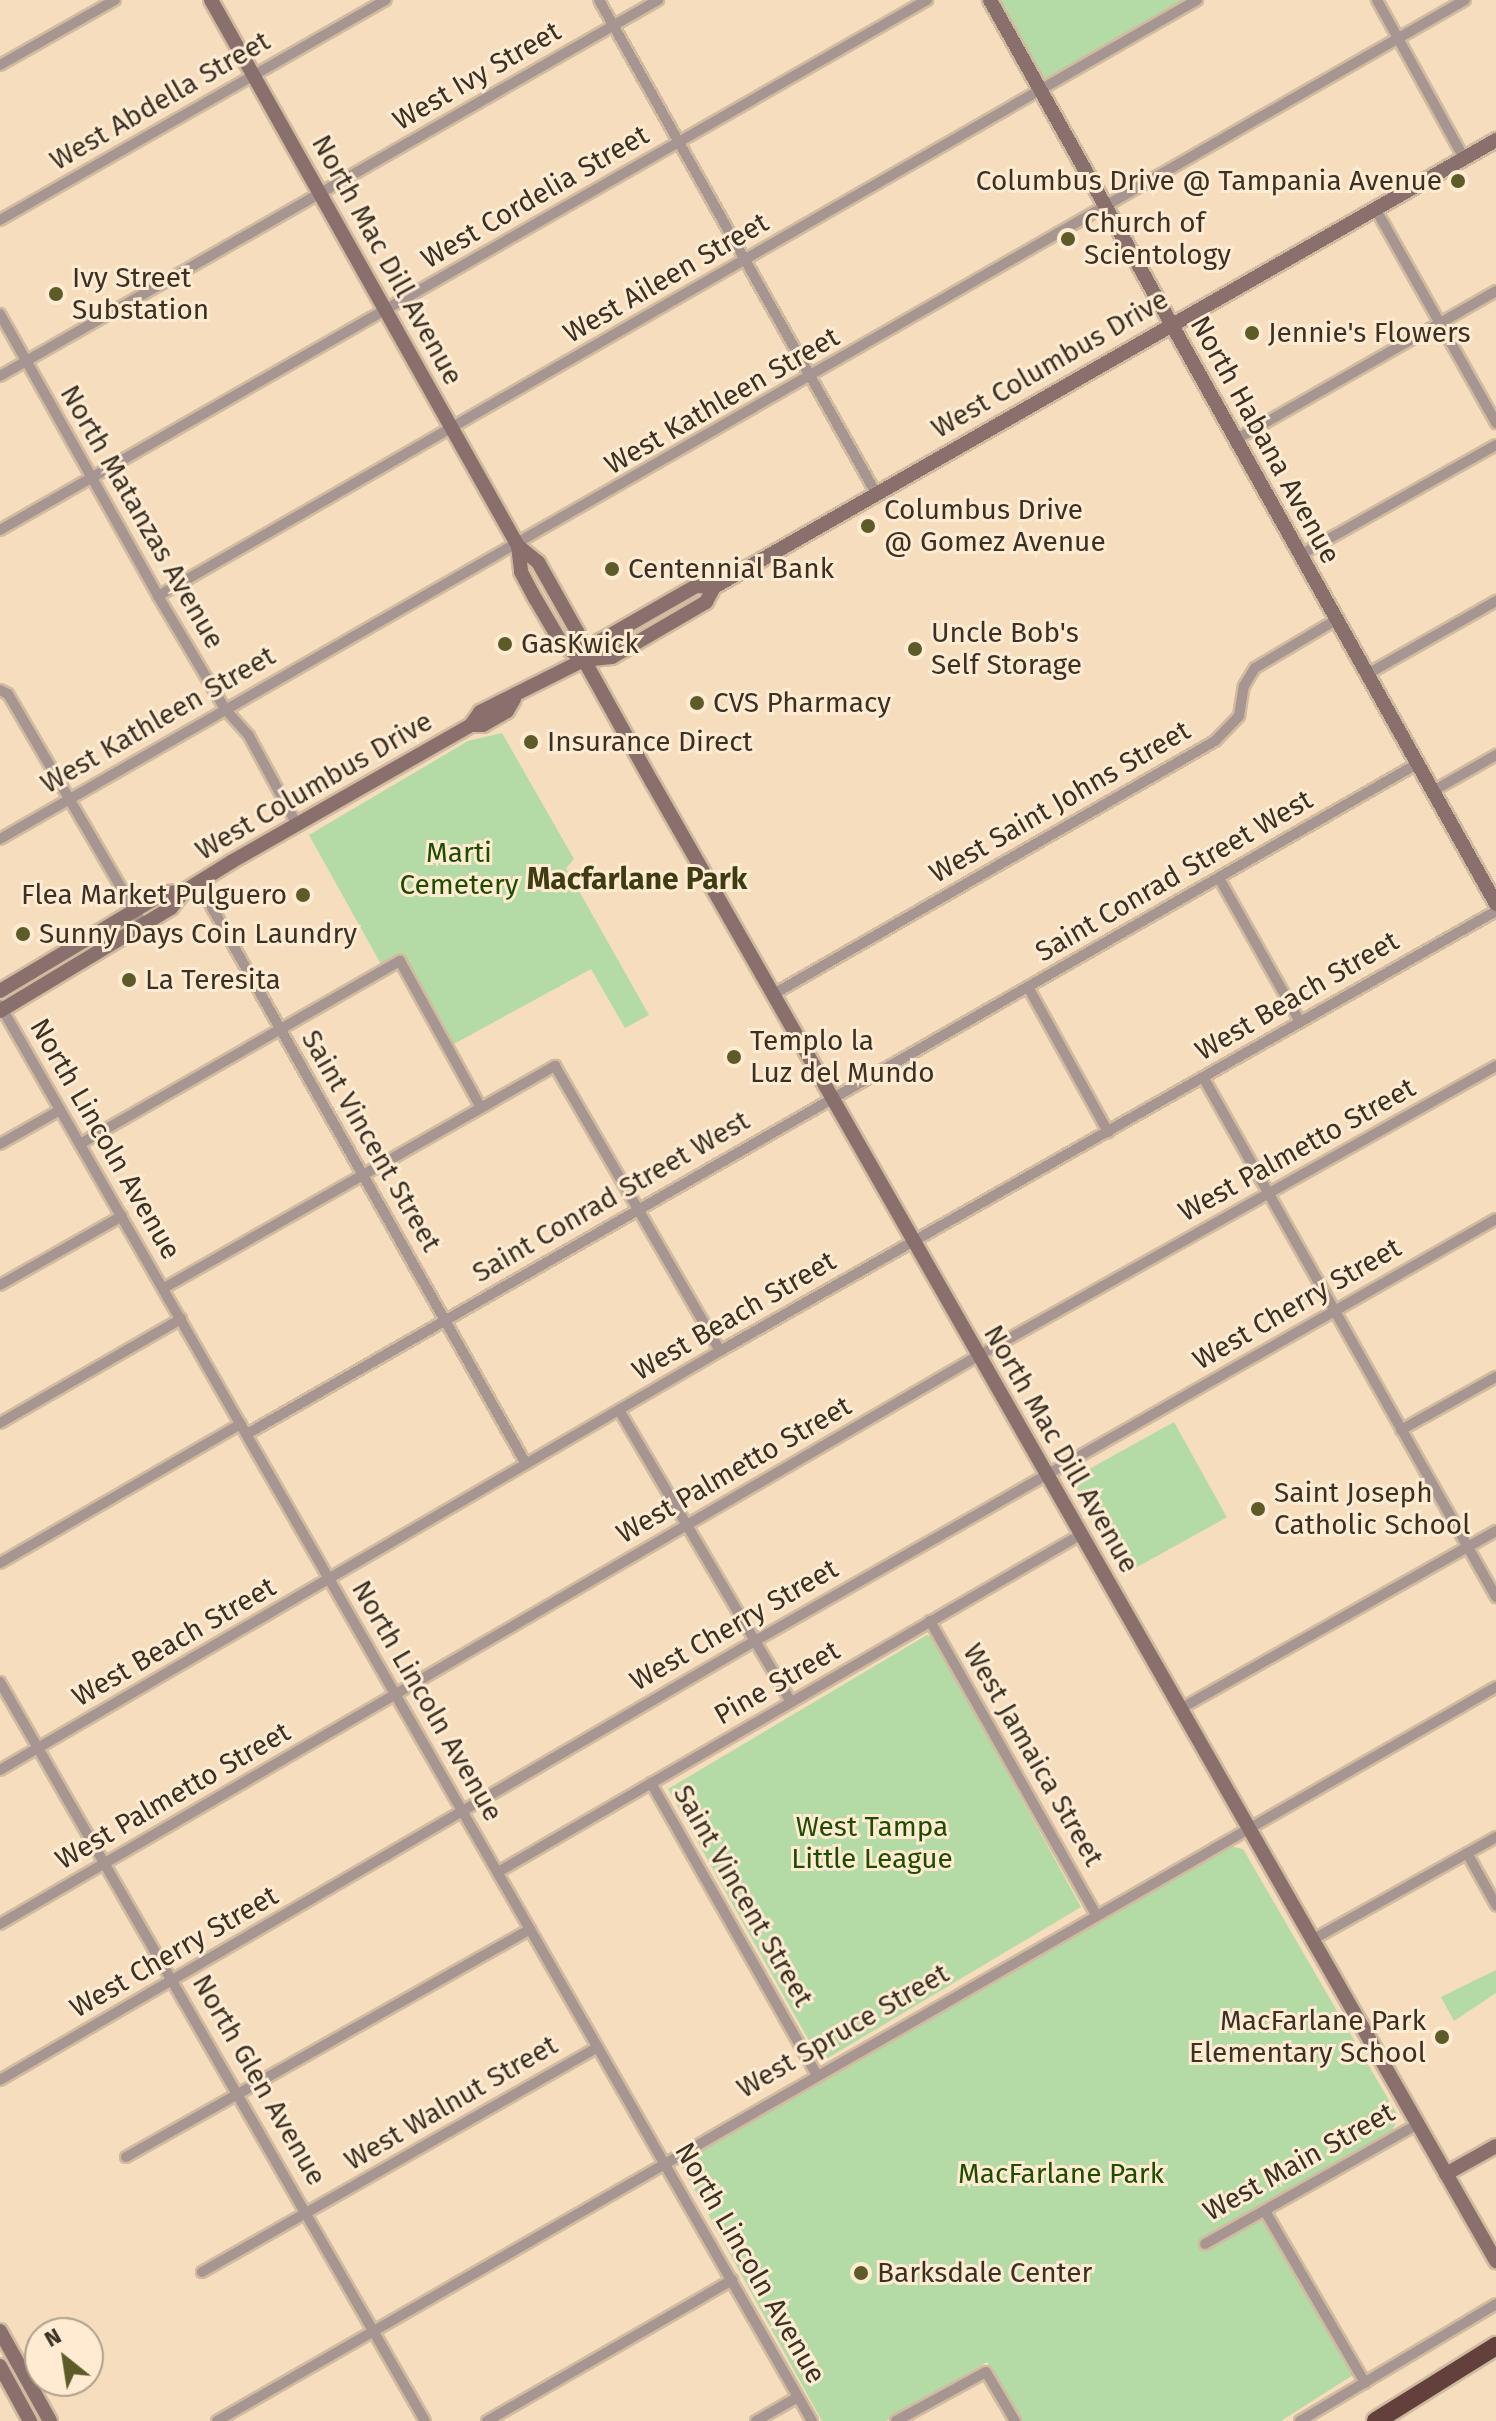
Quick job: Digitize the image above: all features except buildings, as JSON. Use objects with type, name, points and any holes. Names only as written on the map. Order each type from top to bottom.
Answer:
[{"type":"highway","points":[[1376,2421],[1496,2346]]},
{"type":"street","points":[[0,65],[115,0]]},
{"type":"street","name":"North Mac Dill Avenue","points":[[211,0],[518,546],[521,572],[555,633],[584,660],[772,995],[1496,2261]]},
{"type":"street","name":"West Abdella Street","points":[[0,220],[386,0]]},
{"type":"street","points":[[599,0],[877,495]]},
{"type":"street","name":"West Ivy Street","points":[[0,376],[658,0]]},
{"type":"street","name":"West Cordelia Street","points":[[0,530],[927,0]]},
{"type":"street","name":"North Habana Avenue","points":[[990,0],[1496,904]]},
{"type":"street","name":"West Aileen Street","points":[[158,596],[1197,0]]},
{"type":"street","points":[[1377,0],[1464,158]]},
{"type":"street","name":"West Kathleen Street","points":[[0,839],[69,797],[518,546],[1465,0]]},
{"type":"street","name":"West Columbus Drive","points":[[1,1009],[171,908],[183,892],[296,823],[471,725],[480,712],[514,699],[584,660],[612,657],[706,602],[714,587],[1496,140]]},
{"type":"street","points":[[1375,208],[1496,423]]},
{"type":"street","points":[[1235,440],[1496,291]]},
{"type":"street","name":"North Matanzas Avenue","points":[[0,314],[158,596],[225,709],[249,736],[296,823]]},
{"type":"street","points":[[1300,555],[1496,445]]},
{"type":"street","points":[[1366,675],[1496,601]]},
{"type":"street","name":"West Saint Johns Street","points":[[772,995],[1215,741],[1239,716],[1244,686],[1255,668],[1336,620]]},
{"type":"street","points":[[4,692],[143,925]]},
{"type":"street","points":[[1433,791],[1496,755]]},
{"type":"street","name":"Saint Conrad Street West","points":[[247,1434],[1417,764]]},
{"type":"street","points":[[1219,878],[1300,1022]]},
{"type":"street","name":"Saint Vincent Street","points":[[198,883],[526,1464]]},
{"type":"street","name":"West Columbus Drive","points":[[0,991],[164,893],[183,892]]},
{"type":"street","name":"West Beach Street","points":[[0,1770],[720,1351],[1496,911]]},
{"type":"street","points":[[80,1144],[400,961],[481,1108]]},
{"type":"street","points":[[1028,987],[1108,1132]]},
{"type":"street","name":"North Lincoln Avenue","points":[[1,1009],[812,2421]]},
{"type":"street","points":[[164,1288],[555,1066],[720,1351]]},
{"type":"street","name":"West Palmetto Street","points":[[0,1924],[978,1356],[1496,1066]]},
{"type":"street","points":[[1203,1077],[1496,1597]]},
{"type":"street","points":[[0,1144],[60,1110]]},
{"type":"street","points":[[0,1285],[122,1216]]},
{"type":"street","name":"West Cherry Street","points":[[0,2080],[755,1641],[1496,1219]]},
{"type":"street","points":[[0,1423],[181,1319]]},
{"type":"street","points":[[1401,1430],[1496,1377]]},
{"type":"street","points":[[619,1410],[791,1702]]},
{"type":"street","points":[[0,1563],[241,1424]]},
{"type":"street","points":[[1180,1709],[1496,1531]]},
{"type":"street","name":"Pine Street","points":[[498,1872],[1080,1535]]},
{"type":"street","name":"West Jamaica Street","points":[[930,1621],[1095,1913]]},
{"type":"street","name":"North Glen Avenue","points":[[0,1682],[175,1981],[425,2421]]},
{"type":"street","name":"West Spruce Street","points":[[217,2421],[1095,1913],[1496,1687]]},
{"type":"street","name":"Saint Vincent Street","points":[[651,1783],[817,2075]]},
{"type":"street","points":[[1312,1940],[1496,1837]]},
{"type":"street","points":[[1467,1853],[1496,1905]]},
{"type":"street","points":[[126,2157],[530,1929]]},
{"type":"street","name":"West Walnut Street","points":[[202,2272],[598,2047]]},
{"type":"street","name":"West Main Street","points":[[1205,2244],[1418,2124]]},
{"type":"street","points":[[1446,2174],[1496,2146]]},
{"type":"street","points":[[1265,2211],[1365,2383]]},
{"type":"street","points":[[487,2421],[732,2280]]},
{"type":"street","points":[[1300,2421],[1496,2304]]},
{"type":"street","points":[[0,2331],[50,2421]]},
{"type":"street","points":[[0,2366],[30,2421]]},
{"type":"street","points":[[896,2421],[986,2372],[1015,2421]]},
{"type":"street","points":[[756,2421],[798,2397]]},
{"type":"green space","points":[[996,0],[1184,0],[1043,83]]},
{"type":"green space","name":"Marti Cemetery","points":[[502,733],[574,859],[566,868],[649,1015],[625,1028],[591,969],[452,1045],[401,956],[382,966],[309,835],[468,741]]},
{"type":"green space","points":[[1174,1422],[1227,1517],[1125,1574],[1072,1479]]},
{"type":"green space","name":"West Tampa Little League","points":[[927,1635],[933,1638],[1081,1907],[821,2062],[668,1789]]},
{"type":"green space","name":"MacFarlane Park","points":[[1229,1846],[1243,1849],[1398,2116],[1392,2132],[1259,2207],[1353,2375],[1281,2421],[1022,2421],[987,2362],[886,2421],[822,2421],[681,2165],[685,2157]]},
{"type":"green space","points":[[1496,1970],[1496,1993],[1454,2021],[1441,1997]]},
{"type":"place","name":"Columbus Drive @ Tampania Avenue","points":[[1458,181]]},
{"type":"place","name":"Church of Scientology","points":[[1068,239]]},
{"type":"place","name":"Ivy Street Substation","points":[[56,294]]},
{"type":"place","name":"Jennie's Flowers","points":[[1252,333]]},
{"type":"place","name":"Columbus Drive @ Gomez Avenue","points":[[868,526]]},
{"type":"place","name":"Centennial Bank","points":[[612,569]]},
{"type":"place","name":"GasKwick","points":[[505,644]]},
{"type":"place","name":"Uncle Bob's Self Storage","points":[[915,649]]},
{"type":"place","name":"CVS Pharmacy","points":[[697,703]]},
{"type":"place","name":"Insurance Direct","points":[[531,742]]},
{"type":"place","name":"Flea Market Pulguero","points":[[303,895]]},
{"type":"place","name":"Sunny Days Coin Laundry","points":[[23,934]]},
{"type":"place","name":"La Teresita","points":[[129,980]]},
{"type":"place","name":"Templo la Luz del Mundo","points":[[734,1057]]},
{"type":"place","name":"Saint Joseph Catholic School","points":[[1258,1509]]},
{"type":"place","name":"MacFarlane Park Elementary School","points":[[1442,2037]]},
{"type":"place","name":"Barksdale Center","points":[[861,2273]]},
{"type":"district","name":"Macfarlane Park","points":[[637,879]]}]
